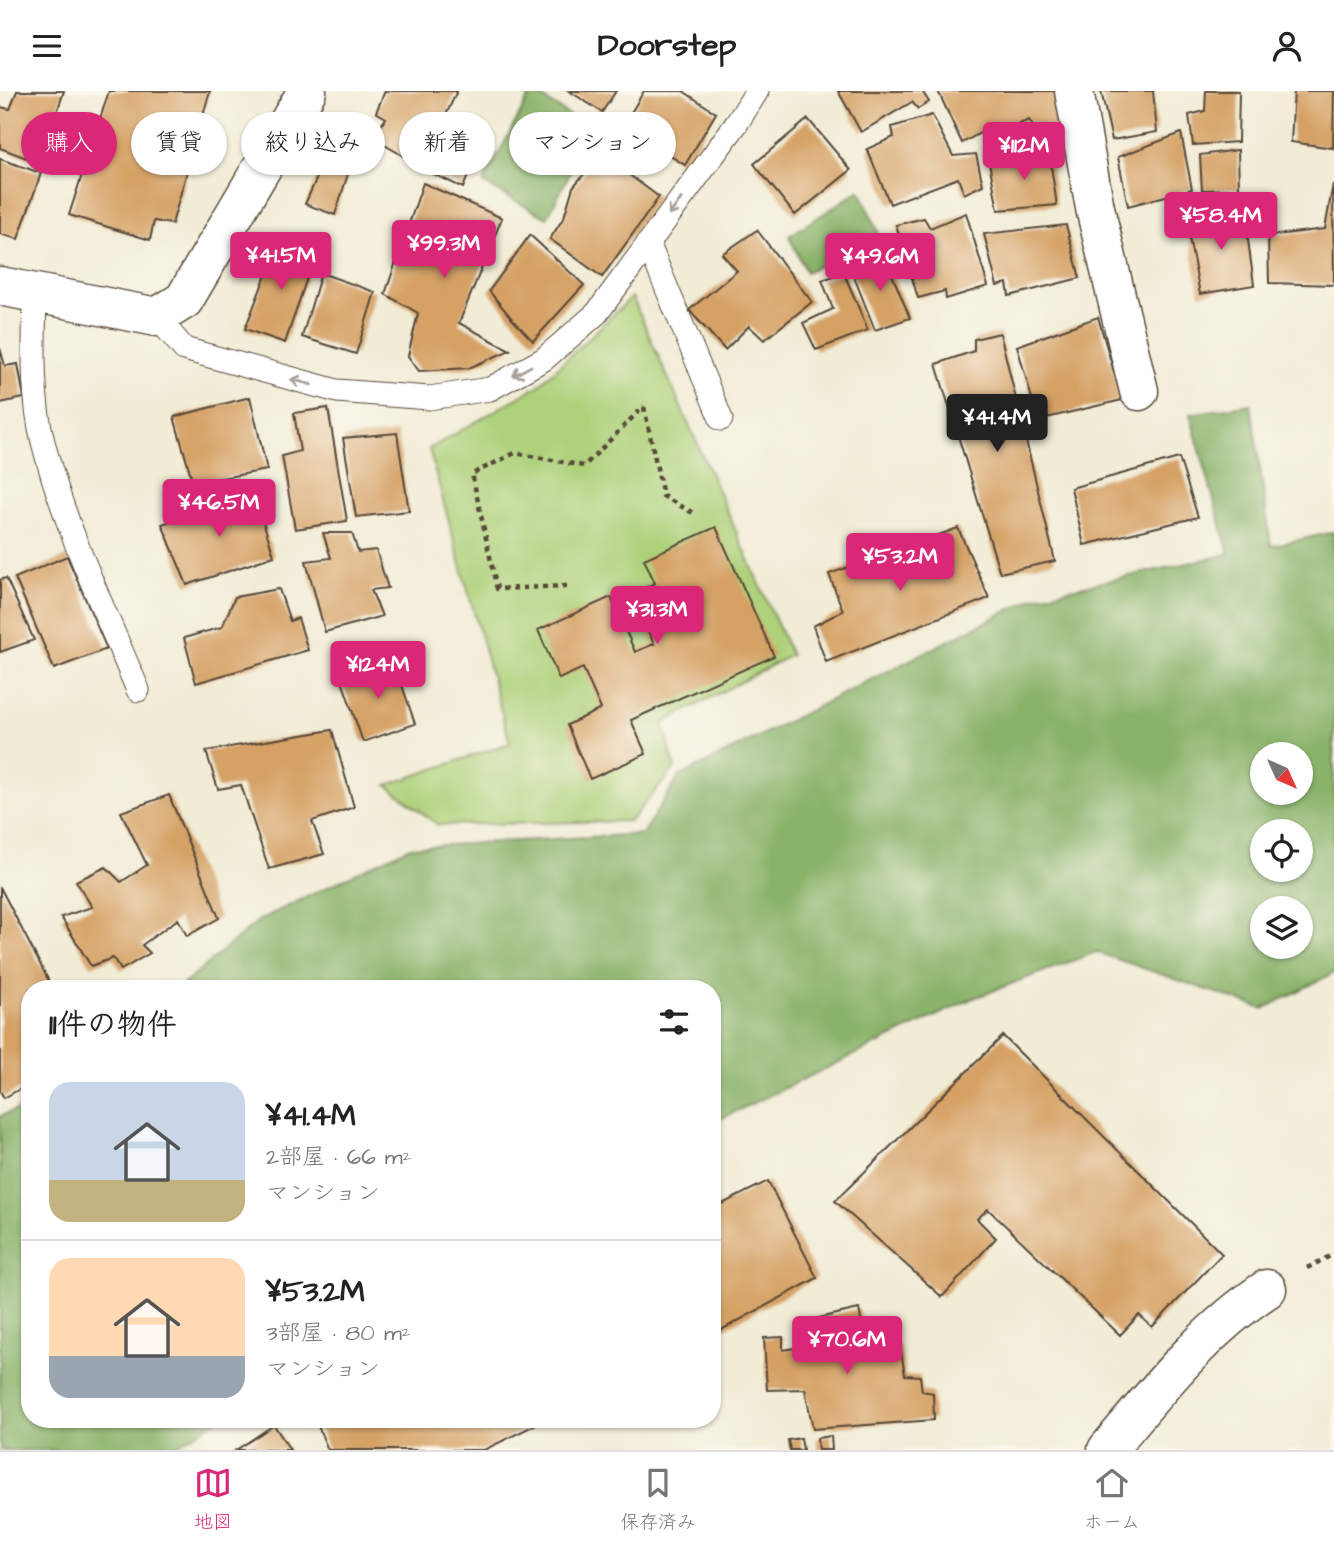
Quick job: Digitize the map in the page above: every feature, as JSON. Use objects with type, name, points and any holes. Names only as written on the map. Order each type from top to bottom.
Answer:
[{"type":"street","points":[[17,290],[157,317],[184,300],[307,91]]},
{"type":"street","points":[[1074,91],[1095,208],[1139,391]]},
{"type":"street","points":[[1107,1450],[1167,1379],[1241,1305],[1267,1289]]},
{"type":"lane","points":[[157,317],[184,349],[337,391],[429,398],[490,389],[544,359],[597,313],[737,123],[757,91]]},
{"type":"lane","points":[[648,243],[721,419]]},
{"type":"lane","points":[[17,290],[33,369],[43,440],[69,525],[138,690]]},
{"type":"path","points":[[567,586],[497,589],[472,474],[515,453],[584,466],[644,406],[663,496],[693,513]]},
{"type":"path","points":[[1302,1270],[1334,1254]]},
{"type":"green space","points":[[532,91],[564,112],[521,112]]},
{"type":"green space","points":[[509,134],[509,175],[569,175],[547,218],[483,183],[487,175],[495,175],[495,160]]},
{"type":"green space","points":[[860,190],[880,237],[806,272],[789,236]]},
{"type":"green space","points":[[632,297],[791,655],[663,723],[675,768],[630,821],[438,825],[387,785],[510,743],[429,449],[538,386]]},
{"type":"green space","points":[[1251,404],[1271,546],[1334,532],[1334,973],[1263,1009],[1096,952],[971,999],[721,1119],[721,980],[189,980],[259,920],[410,847],[642,834],[680,776],[1035,597],[1229,554],[1190,414]]},
{"type":"green space","points":[[21,1108],[21,1428],[205,1428],[169,1450],[0,1450],[0,1116]]},
{"type":"building","points":[[17,91],[64,91],[57,112],[21,112],[21,156],[0,148],[0,107],[10,109]]},
{"type":"building","points":[[109,91],[210,91],[204,112],[131,112],[131,175],[186,175],[172,224],[154,221],[150,240],[69,215],[82,175],[117,175],[117,112],[102,112]]},
{"type":"building","points":[[385,91],[457,91],[447,112],[399,112],[399,153],[385,145],[385,112],[376,112]]},
{"type":"building","points":[[569,91],[616,91],[602,112]]},
{"type":"building","points":[[644,91],[683,91],[716,113],[685,165],[676,159],[676,112],[631,112]]},
{"type":"building","points":[[838,91],[922,91],[929,102],[918,109],[912,102],[861,132]]},
{"type":"building","points":[[938,91],[1059,91],[1071,120],[1058,128],[1064,137],[1044,143],[1029,120],[993,135],[989,128],[962,143]]},
{"type":"building","points":[[1101,91],[1153,91],[1157,132],[1112,140]]},
{"type":"building","points":[[1206,91],[1239,91],[1238,142],[1193,145],[1189,115],[1205,111]]},
{"type":"building","points":[[1294,91],[1334,91],[1333,148],[1291,142]]},
{"type":"building","points":[[932,115],[953,156],[976,154],[983,185],[964,194],[958,178],[890,204],[867,149],[894,137],[892,127]]},
{"type":"building","points":[[808,119],[851,170],[795,215],[754,164]]},
{"type":"building","points":[[1181,133],[1192,189],[1128,206],[1118,157]]},
{"type":"building","points":[[1238,150],[1239,189],[1202,190],[1200,155]]},
{"type":"building","points":[[1049,153],[1057,205],[998,210],[989,162]]},
{"type":"building","points":[[0,159],[21,166],[21,175],[40,175],[18,239],[0,234]]},
{"type":"building","points":[[318,175],[348,175],[335,215],[305,204]]},
{"type":"building","points":[[435,175],[468,175],[463,188]]},
{"type":"building","points":[[583,175],[629,175],[659,197],[602,277],[550,239],[564,217],[573,187]]},
{"type":"building","points":[[423,183],[502,218],[459,323],[510,350],[469,368],[419,371],[408,356],[418,313],[385,294]]},
{"type":"building","points":[[1333,184],[1334,285],[1269,283],[1268,236],[1325,229]]},
{"type":"building","points":[[1244,210],[1254,285],[1200,294],[1186,222]]},
{"type":"building","points":[[966,213],[988,286],[946,299],[945,291],[918,298],[896,225],[924,218],[930,228]]},
{"type":"building","points":[[1066,225],[1080,278],[1009,296],[1007,283],[997,286],[984,234]]},
{"type":"building","points":[[757,230],[812,302],[764,340],[749,326],[725,350],[689,310],[737,271],[722,254]]},
{"type":"building","points":[[530,235],[584,285],[533,341],[489,291]]},
{"type":"building","points":[[280,239],[315,254],[285,343],[245,329]]},
{"type":"building","points":[[884,255],[910,318],[875,330],[851,269]]},
{"type":"building","points":[[321,273],[375,292],[356,354],[302,337]]},
{"type":"building","points":[[844,273],[868,330],[816,350],[803,323],[833,309],[822,280]]},
{"type":"building","points":[[1098,317],[1122,400],[1038,420],[1017,346]]},
{"type":"building","points":[[1000,333],[1055,561],[1000,573],[936,364],[974,351],[974,339]]},
{"type":"building","points":[[0,348],[5,366],[18,364],[24,398],[0,403]]},
{"type":"building","points":[[250,397],[267,470],[193,483],[174,417]]},
{"type":"building","points":[[328,408],[347,521],[295,529],[282,456],[300,451],[294,413]]},
{"type":"building","points":[[397,433],[409,511],[356,517],[343,438]]},
{"type":"building","points":[[1179,458],[1198,517],[1084,545],[1071,488]]},
{"type":"building","points":[[254,493],[274,556],[187,585],[162,524]]},
{"type":"building","points":[[716,527],[774,656],[631,720],[646,754],[590,779],[567,725],[601,709],[583,668],[559,679],[538,630],[611,597],[635,652],[654,644],[632,594],[655,583],[644,559]]},
{"type":"building","points":[[958,528],[989,598],[826,662],[813,626],[843,611],[829,574]]},
{"type":"building","points":[[323,533],[352,533],[358,552],[376,550],[388,588],[371,590],[382,616],[325,632],[306,561],[331,558]]},
{"type":"building","points":[[67,556],[107,649],[54,669],[15,578]]},
{"type":"building","points":[[6,578],[34,640],[0,652],[0,580]]},
{"type":"building","points":[[279,589],[290,621],[298,618],[308,650],[196,683],[184,638],[222,627],[235,597]]},
{"type":"building","points":[[394,661],[415,724],[363,742],[341,678]]},
{"type":"building","points":[[332,730],[354,807],[312,821],[324,854],[269,869],[241,785],[218,789],[206,751]]},
{"type":"building","points":[[169,795],[219,918],[187,936],[178,919],[142,945],[150,953],[121,970],[113,958],[91,966],[61,917],[92,907],[76,881],[106,867],[121,882],[147,865],[121,812]]},
{"type":"building","points":[[0,887],[48,980],[21,980],[21,1088],[4,1098],[0,1091]]},
{"type":"building","points":[[1003,1036],[1222,1254],[1152,1327],[1139,1315],[1120,1335],[988,1209],[977,1219],[996,1238],[942,1297],[835,1201]]},
{"type":"building","points":[[768,1181],[817,1278],[721,1330],[721,1204]]},
{"type":"building","points":[[859,1309],[867,1348],[900,1346],[905,1375],[920,1376],[922,1391],[933,1393],[934,1420],[813,1429],[805,1389],[767,1390],[764,1338],[783,1337],[783,1350],[805,1346],[801,1322]]},
{"type":"building","points":[[269,1428],[276,1428],[290,1450],[236,1450]]},
{"type":"building","points":[[319,1428],[529,1428],[484,1450],[328,1450]]},
{"type":"building","points":[[831,1436],[832,1450],[818,1450],[817,1438]]},
{"type":"building","points":[[801,1438],[803,1450],[790,1450],[788,1440]]}]
